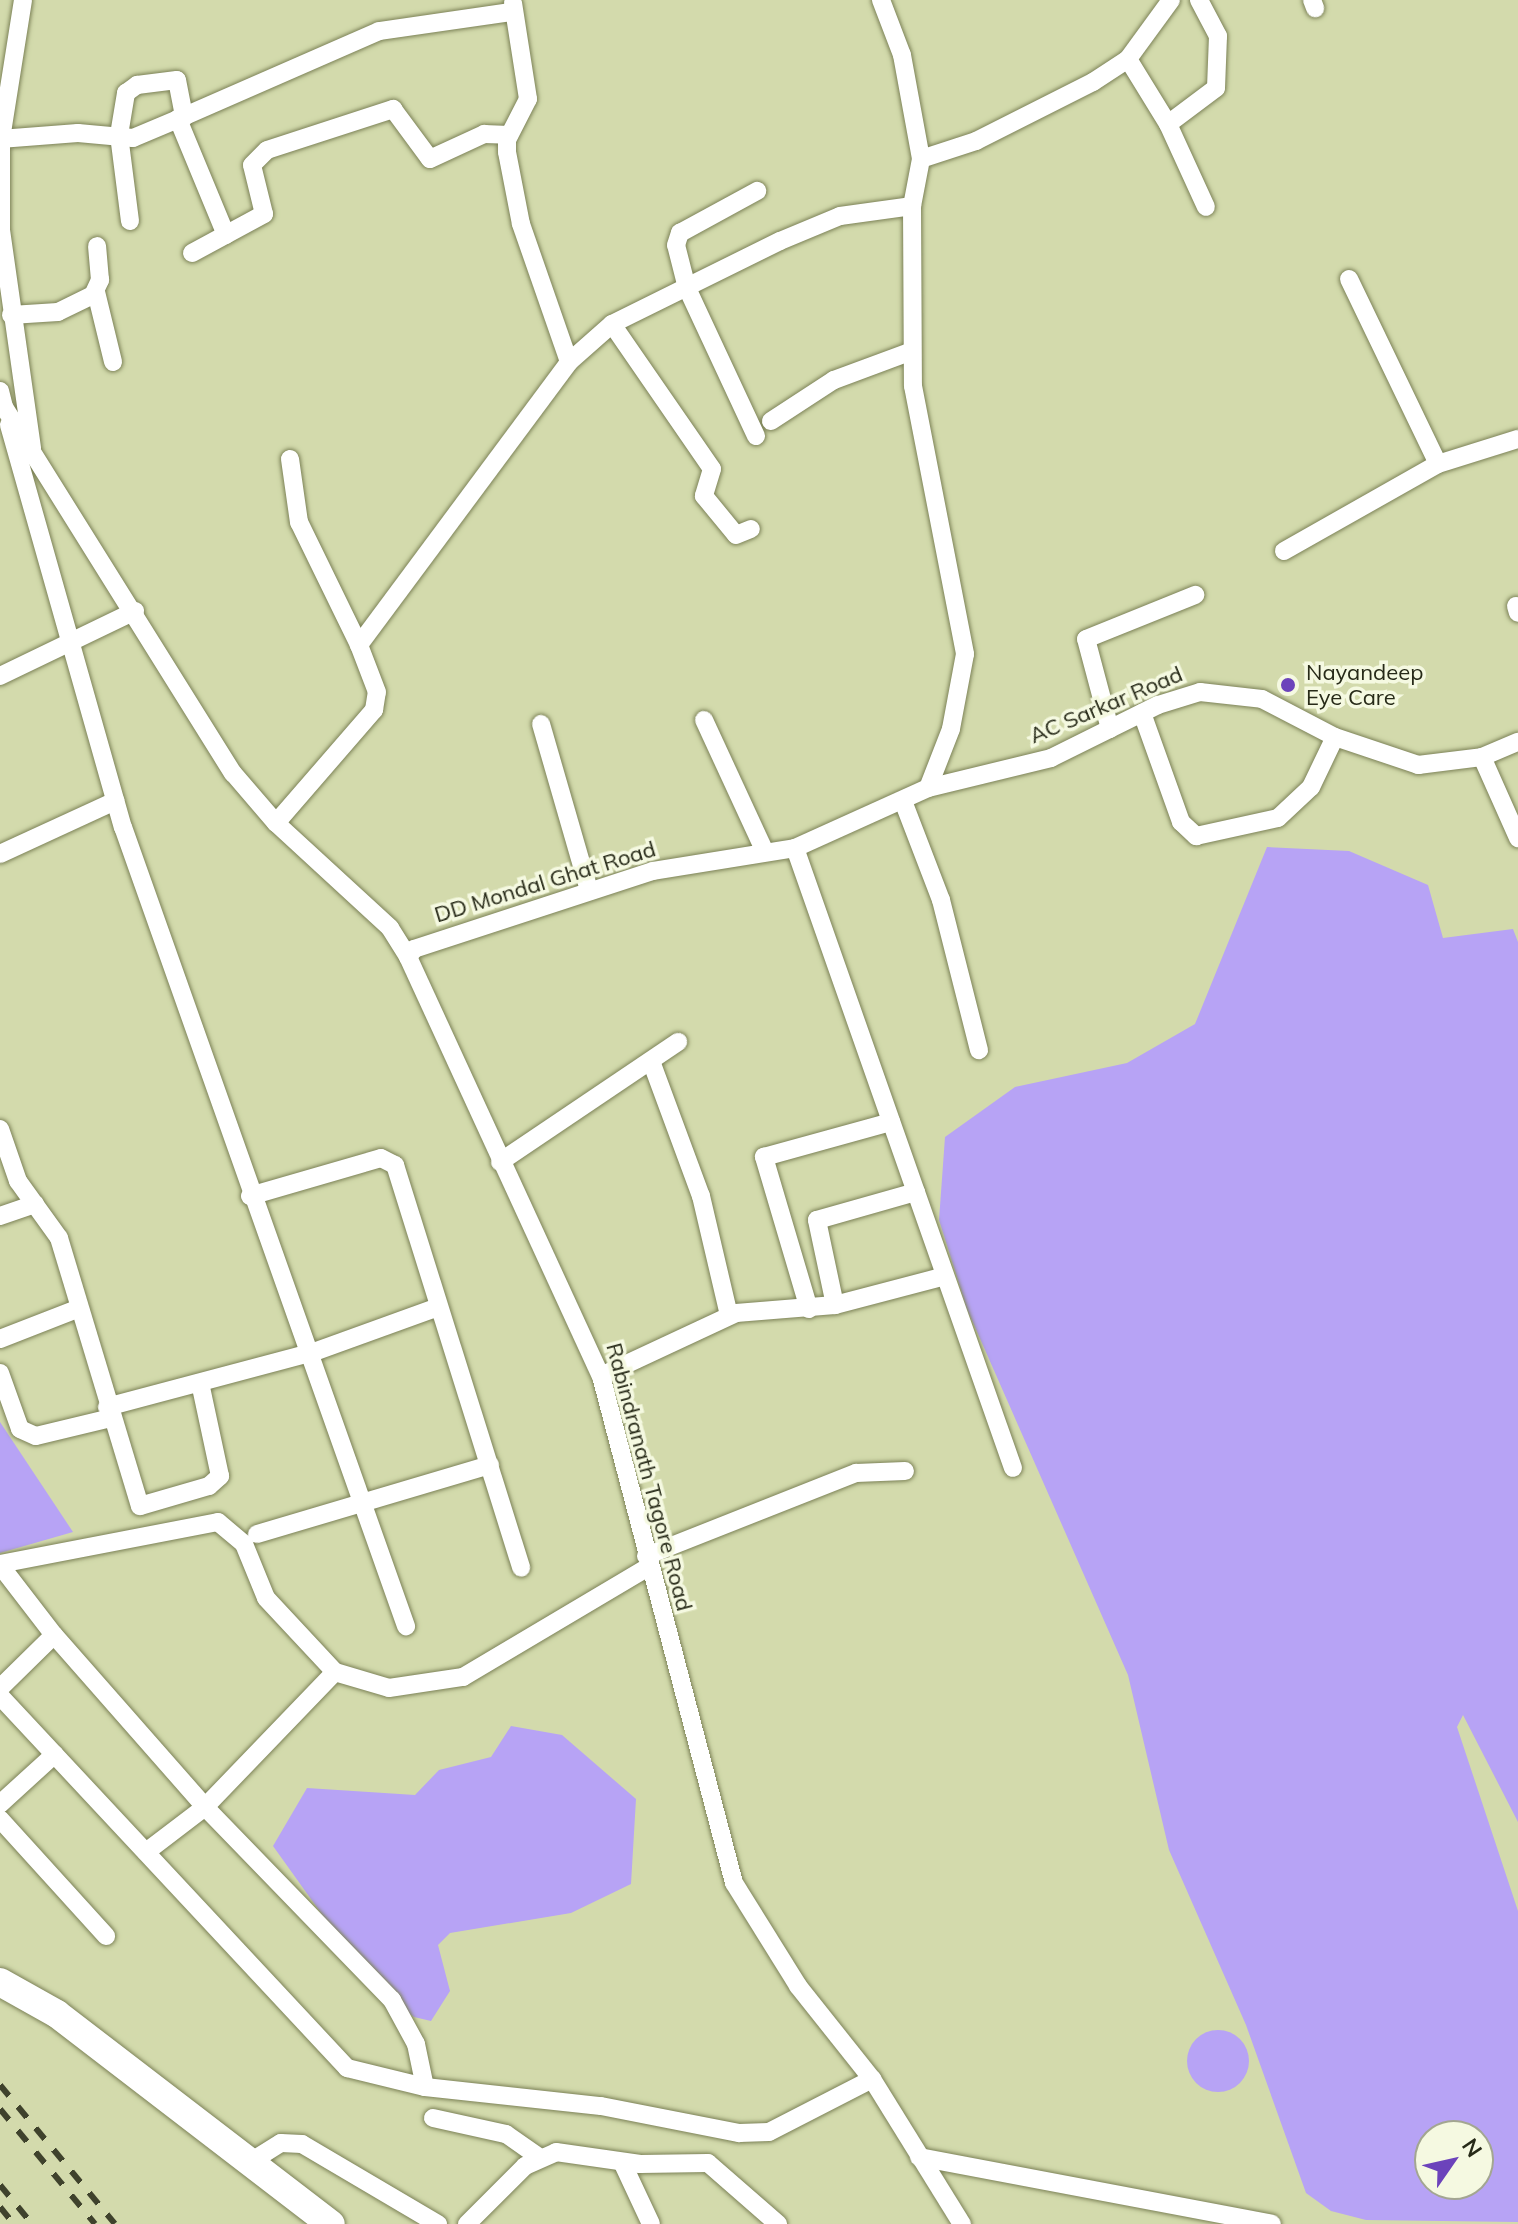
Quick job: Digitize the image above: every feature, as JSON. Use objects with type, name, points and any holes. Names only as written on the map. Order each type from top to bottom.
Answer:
[{"type":"highway","points":[[0,1982],[57,2014],[331,2224]]},
{"type":"street","points":[[23,0],[0,139],[1,230],[32,449]]},
{"type":"street","points":[[881,0],[902,55],[921,159],[912,206],[913,386],[965,654],[951,729],[928,788]]},
{"type":"street","points":[[921,159],[976,141],[1128,59],[1171,0]]},
{"type":"street","points":[[1168,124],[1216,88],[1218,36],[1199,0]]},
{"type":"street","points":[[0,139],[119,135],[133,138],[379,31],[512,6],[528,99],[509,135],[521,224],[569,362]]},
{"type":"street","points":[[1128,59],[1168,124],[1206,207]]},
{"type":"street","points":[[130,221],[119,135],[126,93],[137,85],[177,80],[181,118],[226,235]]},
{"type":"street","points":[[192,253],[264,214],[254,158],[352,120],[397,110],[419,151],[430,159],[484,134],[509,135]]},
{"type":"street","points":[[756,436],[687,288],[676,245],[680,233],[757,191]]},
{"type":"street","points":[[359,645],[569,362],[612,324],[840,216],[912,206]]},
{"type":"street","points":[[97,246],[96,292],[113,362]]},
{"type":"street","points":[[1349,279],[1438,464]]},
{"type":"street","points":[[11,315],[58,312],[96,292]]},
{"type":"street","points":[[612,324],[712,469],[704,496],[736,535],[751,529]]},
{"type":"street","points":[[771,421],[834,380],[912,351]]},
{"type":"street","points":[[2,399],[115,801],[250,1196],[314,1352],[406,1626]]},
{"type":"street","name":"Rabindranath Tagore Road","points":[[2,399],[225,761],[276,823],[374,912],[408,957],[601,1376],[647,1562],[734,1883],[798,1986],[872,2079],[962,2224]]},
{"type":"street","points":[[1284,551],[1438,464],[1518,439]]},
{"type":"street","points":[[276,823],[374,710],[377,692],[359,645],[299,522],[290,459]]},
{"type":"street","points":[[1110,729],[1086,639],[1107,625],[1195,595]]},
{"type":"street","points":[[0,676],[135,611]]},
{"type":"street","name":"AC Sarkar Road","points":[[928,788],[1051,758],[1183,696],[1216,691],[1262,699],[1335,737],[1418,765],[1482,757],[1518,742]]},
{"type":"street","points":[[1142,713],[1181,822],[1196,836],[1278,818],[1311,787],[1335,737]]},
{"type":"street","points":[[704,720],[764,850]]},
{"type":"street","points":[[541,724],[589,890]]},
{"type":"street","points":[[1482,757],[1518,838]]},
{"type":"street","name":"DD Mondal Ghat Road","points":[[408,957],[414,949],[589,890],[764,850],[795,848],[928,788]]},
{"type":"street","points":[[0,854],[115,801]]},
{"type":"street","points":[[903,801],[941,900],[979,1050]]},
{"type":"street","points":[[795,848],[916,1192],[942,1277],[1013,1468]]},
{"type":"street","points":[[500,1162],[678,1042]]},
{"type":"street","points":[[651,1061],[701,1196],[729,1315]]},
{"type":"street","points":[[809,1309],[764,1157],[891,1122]]},
{"type":"street","points":[[0,1129],[18,1181],[59,1238],[77,1309],[140,1506],[209,1486],[222,1467],[200,1383]]},
{"type":"street","points":[[250,1196],[389,1160],[521,1568]]},
{"type":"street","points":[[835,1305],[817,1220],[916,1192]]},
{"type":"street","points":[[0,1216],[35,1204]]},
{"type":"street","points":[[601,1376],[729,1315],[835,1305],[942,1277]]},
{"type":"street","points":[[0,1373],[20,1429],[36,1436],[200,1383],[314,1352],[438,1307]]},
{"type":"street","points":[[0,1339],[77,1309]]},
{"type":"street","points":[[257,1534],[364,1498],[490,1465]]},
{"type":"street","points":[[425,2087],[416,2044],[392,2000],[205,1807],[54,1635],[0,1564],[218,1522],[244,1544],[266,1598],[335,1672],[389,1688],[463,1677],[647,1562],[856,1473],[905,1471]]},
{"type":"street","points":[[0,1688],[54,1635]]},
{"type":"street","points":[[146,1852],[205,1807],[335,1672]]},
{"type":"street","points":[[0,1696],[347,2068],[425,2087],[601,2106],[739,2133],[782,2127],[872,2079]]},
{"type":"street","points":[[0,1804],[55,1754]]},
{"type":"street","points":[[0,1819],[106,1936]]},
{"type":"street","points":[[433,2118],[506,2134],[538,2156],[577,2153],[622,2162],[708,2163],[778,2224]]},
{"type":"street","points":[[252,2161],[281,2143],[302,2144],[438,2224]]},
{"type":"street","points":[[481,2220],[538,2156]]},
{"type":"street","points":[[919,2157],[1272,2224]]},
{"type":"street","points":[[622,2162],[651,2224]]},
{"type":"shaded area","points":[[1267,847],[1349,851],[1428,885],[1443,938],[1513,929],[1518,942],[1518,1822],[1463,1715],[1457,1727],[1518,1911],[1518,2222],[1366,2220],[1331,2211],[1306,2193],[1246,2025],[1169,1850],[1128,1675],[967,1309],[939,1220],[945,1137],[1015,1087],[1127,1063],[1195,1024]]},
{"type":"shaded area","points":[[0,1422],[73,1532],[0,1553]]},
{"type":"shaded area","points":[[511,1726],[562,1735],[636,1799],[631,1884],[571,1913],[450,1933],[438,1945],[450,1991],[431,2021],[414,2017],[371,1983],[273,1846],[307,1788],[415,1795],[439,1770],[491,1757]]},
{"type":"shaded area","points":[[1218,2030],[1240,2039],[1249,2061],[1240,2083],[1218,2092],[1196,2083],[1187,2061],[1196,2039]]},
{"type":"railway","points":[[0,2085],[115,2224]]},
{"type":"railway","points":[[0,2109],[95,2224]]},
{"type":"railway","points":[[0,2185],[32,2224]]},
{"type":"railway","points":[[0,2207],[14,2224]]},
{"type":"place","name":"Nayandeep Eye Care","points":[[1288,685]]}]
